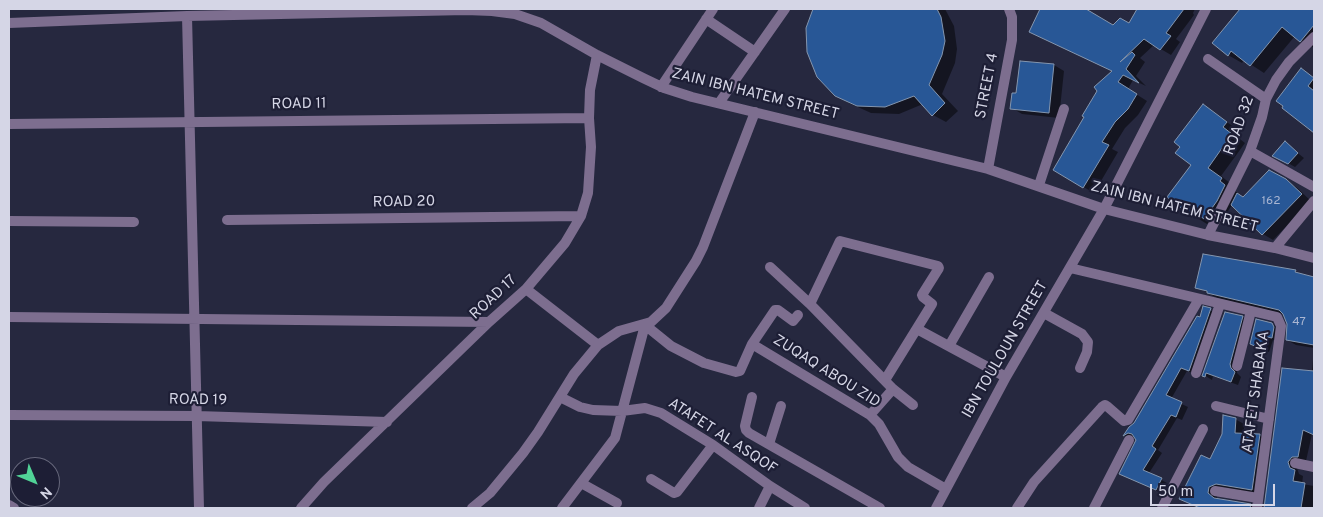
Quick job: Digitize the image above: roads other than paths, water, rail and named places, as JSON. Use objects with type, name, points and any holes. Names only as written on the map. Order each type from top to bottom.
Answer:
[{"type":"street","points":[[661,87],[714,9]]},
{"type":"street","points":[[719,104],[785,9]]},
{"type":"street","name":"STREET 4","points":[[988,169],[1012,40],[1012,17],[1009,9]]},
{"type":"street","name":"IBN TOULOUN STREET","points":[[936,508],[1006,377],[1104,209],[1206,9]]},
{"type":"street","name":"ZAIN IBN HATEM STREET","points":[[9,23],[187,16],[492,11],[515,14],[541,22],[597,55],[661,87],[692,97],[988,169],[1104,209],[1208,235],[1275,248],[1314,258]]},
{"type":"street","points":[[187,16],[199,508]]},
{"type":"street","points":[[706,19],[755,52]]},
{"type":"street","name":"ROAD 32","points":[[1208,235],[1250,151],[1266,99],[1289,62],[1314,37]]},
{"type":"street","name":"ROAD 17","points":[[301,508],[324,482],[489,322],[526,289],[565,243],[581,216],[588,193],[591,170],[590,90],[597,55]]},
{"type":"street","points":[[1208,58],[1266,99]]},
{"type":"street","points":[[1039,186],[1064,108]]},
{"type":"street","points":[[472,508],[490,493],[508,473],[538,432],[574,374],[598,345],[619,330],[645,325],[662,313],[696,261],[754,112]]},
{"type":"street","name":"ROAD 11","points":[[9,124],[589,118]]},
{"type":"street","points":[[1250,151],[1314,187]]},
{"type":"street","points":[[1275,248],[1314,201]]},
{"type":"street","name":"ROAD 20","points":[[227,220],[581,216]]},
{"type":"street","points":[[9,221],[134,222]]},
{"type":"street","points":[[810,304],[840,241],[938,266],[922,295],[932,304],[885,380]]},
{"type":"street","points":[[770,267],[810,304],[893,389],[913,405]]},
{"type":"street","points":[[1070,268],[1250,311],[1237,366]]},
{"type":"street","points":[[949,346],[989,277]]},
{"type":"street","points":[[526,289],[598,345]]},
{"type":"street","points":[[1017,508],[1034,482],[1102,407],[1105,405],[1124,421],[1128,420],[1199,298]]},
{"type":"street","points":[[1196,373],[1220,304]]},
{"type":"street","points":[[645,325],[671,346],[704,363],[738,372],[752,344],[775,310],[778,310],[793,321],[798,315]]},
{"type":"street","name":"ATAFET SHABAKA","points":[[1250,311],[1272,314],[1277,317],[1281,326],[1257,503]]},
{"type":"street","points":[[1044,313],[1082,334],[1088,342],[1087,352],[1080,368]]},
{"type":"street","points":[[9,317],[489,322]]},
{"type":"street","points":[[562,508],[615,438],[645,325]]},
{"type":"street","points":[[917,329],[1006,377]]},
{"type":"street","name":"ZUQAQ ABOU ZID","points":[[752,344],[870,415],[879,424],[898,457],[908,467],[946,489]]},
{"type":"street","points":[[870,415],[893,389]]},
{"type":"street","name":"ATAFET AL ASQOF","points":[[560,397],[580,407],[593,410],[622,411],[645,408],[661,413],[713,445],[770,486],[805,508]]},
{"type":"street","points":[[752,397],[745,426],[746,430],[880,508]]},
{"type":"street","points":[[770,444],[781,406]]},
{"type":"street","points":[[1216,406],[1269,419]]},
{"type":"street","name":"ROAD 19","points":[[9,415],[197,416],[387,422]]},
{"type":"street","points":[[1162,508],[1203,429]]},
{"type":"street","points":[[1094,508],[1129,440]]},
{"type":"street","points":[[651,479],[674,493],[677,492],[713,445]]},
{"type":"street","points":[[1295,463],[1314,468]]},
{"type":"street","points":[[581,483],[617,503]]},
{"type":"street","points":[[759,508],[770,486]]},
{"type":"street","points":[[1215,491],[1257,503]]},
{"type":"street","points":[[9,505],[14,508]]}]
